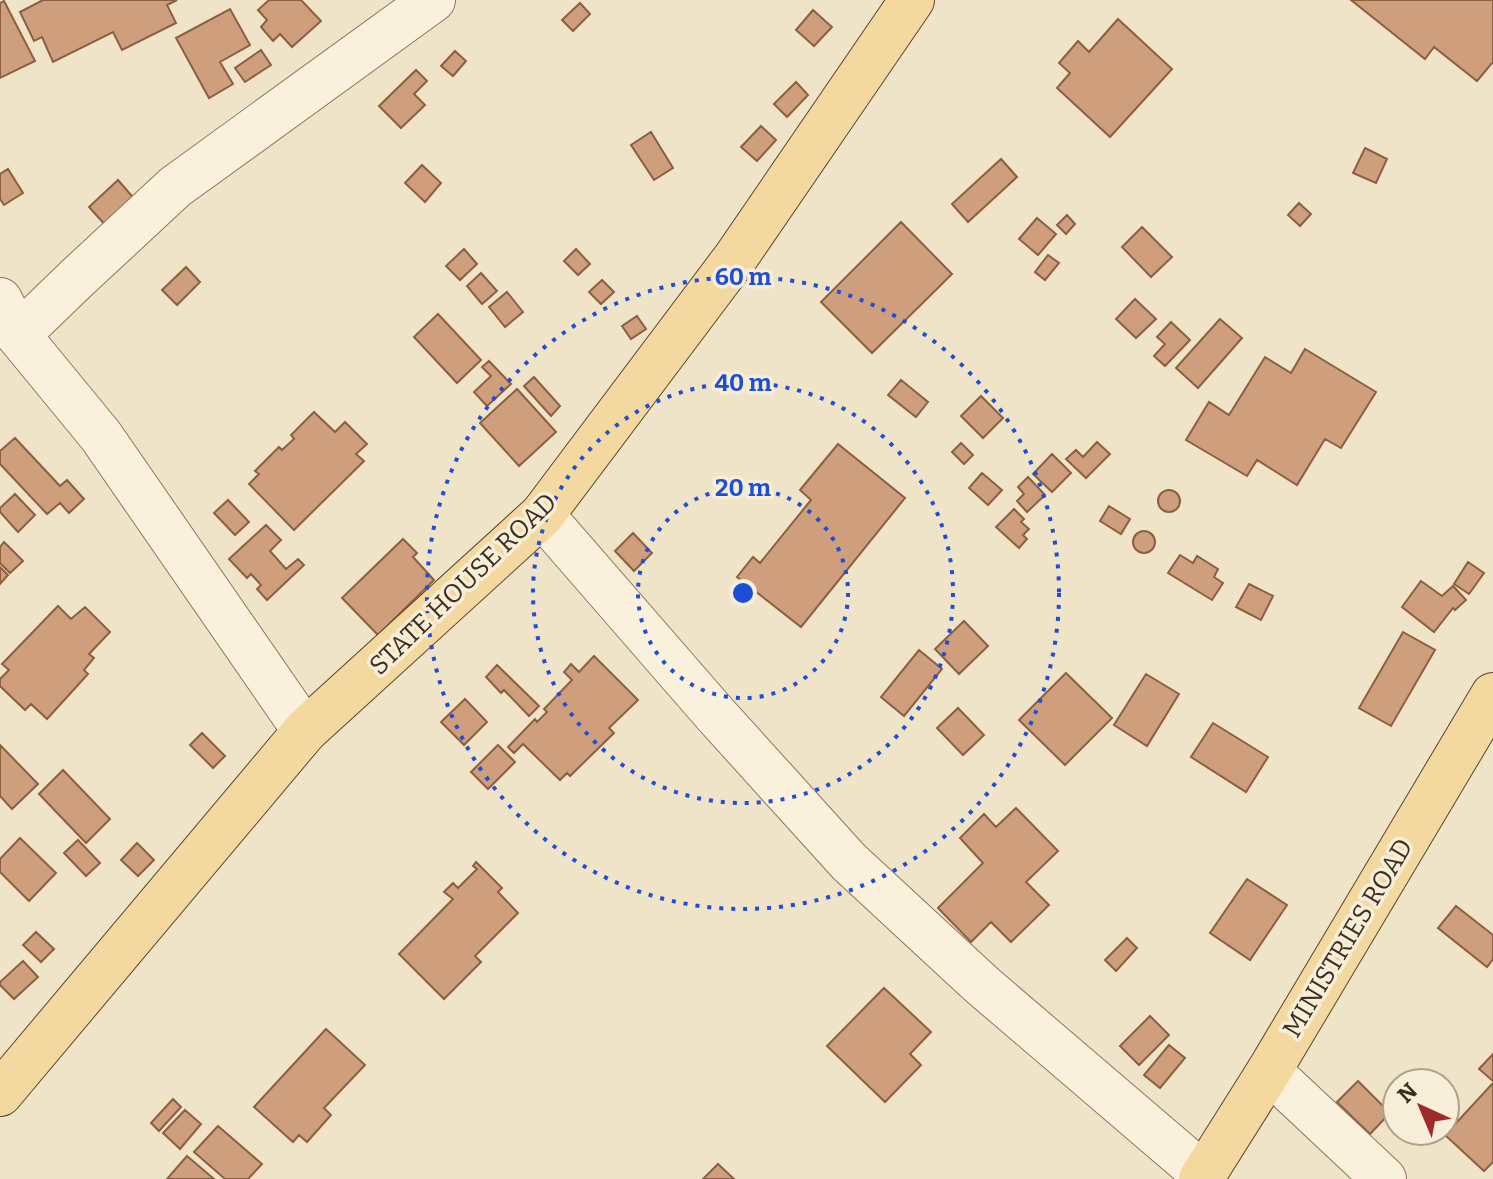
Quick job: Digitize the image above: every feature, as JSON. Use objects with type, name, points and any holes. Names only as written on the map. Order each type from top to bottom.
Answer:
[{"type":"main road","name":"STATE HOUSE ROAD","points":[[0,1094],[305,731],[542,515],[736,257],[904,3]]},
{"type":"main road","name":"MINISTRIES ROAD","points":[[1203,1177],[1493,695]]},
{"type":"street","points":[[305,731],[101,436],[9,318],[76,279],[175,187],[433,0]]},
{"type":"street","points":[[542,515],[849,862],[982,985],[1203,1177]]},
{"type":"street","points":[[1269,1071],[1384,1179]]},
{"type":"building","points":[[43,0],[177,0],[167,5],[176,23],[122,50],[113,32],[53,62],[42,37],[34,41],[20,12]]},
{"type":"building","points":[[269,0],[301,0],[321,21],[292,47],[280,34],[273,41],[261,27],[267,20],[258,10]]},
{"type":"building","points":[[1351,0],[1493,0],[1493,62],[1477,81],[1434,47],[1425,59]]},
{"type":"building","points":[[4,1],[35,61],[0,78],[0,3]]},
{"type":"building","points":[[580,3],[590,14],[573,31],[562,20]]},
{"type":"building","points":[[230,9],[250,45],[220,62],[233,84],[209,98],[176,38]]},
{"type":"building","points":[[813,10],[832,27],[814,46],[796,30]]},
{"type":"building","points":[[1118,19],[1172,69],[1110,137],[1057,88],[1070,73],[1059,63],[1078,41],[1089,52]]},
{"type":"building","points":[[261,50],[271,65],[245,82],[235,68]]},
{"type":"building","points":[[455,51],[466,61],[453,76],[441,66]]},
{"type":"building","points":[[416,70],[427,81],[414,94],[425,105],[401,128],[379,106]]},
{"type":"building","points":[[796,82],[808,95],[787,117],[774,104]]},
{"type":"building","points":[[761,126],[776,140],[757,161],[741,147]]},
{"type":"building","points":[[651,132],[673,168],[654,180],[631,145]]},
{"type":"building","points":[[1365,148],[1387,159],[1376,183],[1353,173]]},
{"type":"building","points":[[1001,159],[1017,177],[968,222],[952,204]]},
{"type":"building","points":[[422,165],[441,183],[425,202],[405,183]]},
{"type":"building","points":[[8,169],[23,193],[4,205],[0,199],[0,174]]},
{"type":"building","points":[[118,180],[137,202],[108,228],[89,207]]},
{"type":"building","points":[[1299,203],[1311,214],[1300,226],[1288,215]]},
{"type":"building","points":[[1067,215],[1075,224],[1066,234],[1057,225]]},
{"type":"building","points":[[1037,218],[1056,234],[1038,255],[1019,239]]},
{"type":"building","points":[[901,222],[952,274],[872,353],[821,302]]},
{"type":"building","points":[[1142,227],[1172,257],[1151,277],[1122,247]]},
{"type":"building","points":[[464,249],[477,264],[460,280],[446,266]]},
{"type":"building","points":[[576,249],[590,264],[578,275],[564,261]]},
{"type":"building","points":[[1048,255],[1059,263],[1045,280],[1035,272]]},
{"type":"building","points":[[186,267],[200,282],[177,305],[162,290]]},
{"type":"building","points":[[481,273],[497,291],[482,304],[467,286]]},
{"type":"building","points":[[602,280],[614,292],[601,304],[589,292]]},
{"type":"building","points":[[507,292],[523,312],[505,327],[489,307]]},
{"type":"building","points":[[1135,299],[1156,319],[1136,338],[1116,319]]},
{"type":"building","points":[[438,314],[481,360],[457,383],[414,337]]},
{"type":"building","points":[[637,316],[646,329],[631,339],[622,326]]},
{"type":"building","points":[[1220,319],[1242,338],[1198,388],[1176,368]]},
{"type":"building","points":[[1171,322],[1190,340],[1165,366],[1154,356],[1165,344],[1157,337]]},
{"type":"building","points":[[1305,349],[1376,392],[1341,448],[1325,439],[1297,485],[1257,460],[1247,476],[1186,440],[1209,402],[1229,415],[1265,357],[1291,373]]},
{"type":"building","points":[[489,361],[511,384],[487,406],[474,392],[491,376],[482,367]]},
{"type":"building","points":[[534,377],[560,406],[551,416],[524,386]]},
{"type":"building","points":[[901,380],[928,402],[916,417],[888,395]]},
{"type":"building","points":[[517,389],[556,432],[519,466],[480,423]]},
{"type":"building","points":[[981,396],[1003,418],[983,438],[961,416]]},
{"type":"building","points":[[314,412],[335,432],[345,422],[367,444],[356,454],[364,461],[294,530],[249,484],[259,474],[255,471],[279,447],[282,450],[294,439],[291,435]]},
{"type":"building","points":[[15,438],[60,486],[67,480],[84,499],[69,513],[60,503],[47,514],[0,464],[0,451]]},
{"type":"building","points":[[1097,442],[1110,454],[1086,478],[1066,459],[1076,450],[1083,457]]},
{"type":"building","points":[[961,443],[973,455],[964,464],[952,452]]},
{"type":"building","points":[[838,444],[905,498],[801,627],[737,577],[753,557],[760,563],[811,500],[800,490]]},
{"type":"building","points":[[1052,454],[1071,473],[1052,492],[1033,474]]},
{"type":"building","points":[[982,473],[1002,490],[988,505],[969,488]]},
{"type":"building","points":[[1028,477],[1045,495],[1027,512],[1017,501],[1024,494],[1018,487]]},
{"type":"building","points":[[1169,490],[1177,493],[1180,501],[1177,509],[1169,512],[1161,509],[1158,501],[1161,493]]},
{"type":"building","points":[[15,494],[35,515],[18,532],[0,512],[0,508]]},
{"type":"building","points":[[228,500],[249,522],[235,535],[214,513]]},
{"type":"building","points":[[1109,506],[1130,519],[1121,534],[1100,521]]},
{"type":"building","points":[[1014,509],[1029,529],[1023,535],[1027,539],[1019,548],[996,527]]},
{"type":"building","points":[[266,525],[281,540],[270,551],[286,569],[298,559],[304,565],[267,600],[257,589],[261,585],[251,574],[247,578],[229,559]]},
{"type":"building","points":[[1144,531],[1152,534],[1155,542],[1152,550],[1144,553],[1136,550],[1133,542],[1136,534]]},
{"type":"building","points":[[633,533],[652,553],[634,571],[615,551]]},
{"type":"building","points":[[403,539],[417,553],[413,557],[434,580],[378,635],[342,598]]},
{"type":"building","points":[[4,542],[23,561],[10,573],[0,563],[0,547]]},
{"type":"building","points":[[1180,555],[1193,563],[1197,556],[1218,569],[1214,577],[1223,583],[1212,600],[1168,573]]},
{"type":"building","points":[[1468,562],[1484,573],[1469,594],[1454,584]]},
{"type":"building","points":[[0,567],[8,575],[0,584]]},
{"type":"building","points":[[1421,581],[1442,596],[1453,586],[1466,600],[1455,610],[1453,608],[1434,632],[1402,607]]},
{"type":"building","points":[[1249,584],[1273,596],[1261,620],[1236,607]]},
{"type":"building","points":[[58,606],[71,619],[85,607],[110,632],[89,654],[94,658],[84,670],[88,674],[47,719],[31,704],[25,710],[0,686],[0,679],[9,670],[2,664]]},
{"type":"building","points":[[964,621],[988,646],[959,674],[935,649]]},
{"type":"building","points":[[1403,632],[1435,650],[1391,726],[1359,708]]},
{"type":"building","points":[[919,650],[942,669],[904,716],[881,697]]},
{"type":"building","points":[[594,656],[638,700],[609,728],[614,733],[570,776],[567,773],[560,780],[523,744],[514,753],[508,747],[535,719],[537,722],[547,712],[544,709],[572,680],[564,672],[571,664],[579,672]]},
{"type":"building","points":[[497,665],[539,706],[529,716],[504,690],[501,693],[486,677]]},
{"type":"building","points":[[1066,673],[1112,718],[1065,765],[1019,720]]},
{"type":"building","points":[[1146,674],[1179,694],[1147,746],[1114,725]]},
{"type":"building","points":[[465,699],[487,722],[464,745],[441,722]]},
{"type":"building","points":[[958,708],[984,735],[963,755],[937,728]]},
{"type":"building","points":[[1213,723],[1268,757],[1246,792],[1191,757]]},
{"type":"building","points":[[202,733],[225,756],[213,768],[190,745]]},
{"type":"building","points":[[0,745],[38,784],[12,809],[0,796]]},
{"type":"building","points":[[498,745],[515,762],[488,789],[471,772]]},
{"type":"building","points":[[63,770],[110,819],[86,843],[39,794]]},
{"type":"building","points":[[1016,808],[1058,851],[1026,882],[1049,905],[1011,942],[991,922],[971,942],[938,908],[983,863],[960,838],[984,814],[996,827]]},
{"type":"building","points":[[20,838],[56,873],[29,901],[0,872],[0,859]]},
{"type":"building","points":[[78,840],[100,863],[86,876],[64,853]]},
{"type":"building","points":[[137,843],[154,860],[138,876],[121,860]]},
{"type":"building","points":[[476,862],[502,888],[498,892],[518,913],[475,956],[481,962],[444,999],[399,954],[453,899],[444,892],[453,883],[458,888],[477,869],[473,866]]},
{"type":"building","points":[[1247,879],[1287,905],[1250,960],[1210,933]]},
{"type":"building","points":[[1456,906],[1493,935],[1493,959],[1487,967],[1438,928]]},
{"type":"building","points":[[36,932],[54,949],[41,962],[23,945]]},
{"type":"building","points":[[1127,938],[1137,948],[1116,971],[1105,960]]},
{"type":"building","points":[[23,961],[38,977],[14,999],[0,982]]},
{"type":"building","points":[[884,988],[931,1032],[910,1054],[921,1065],[885,1102],[827,1046]]},
{"type":"building","points":[[1150,1016],[1169,1035],[1139,1065],[1120,1046]]},
{"type":"building","points":[[326,1029],[365,1065],[324,1108],[331,1115],[307,1142],[299,1135],[293,1142],[254,1107]]},
{"type":"building","points":[[1169,1045],[1185,1058],[1160,1088],[1144,1075]]},
{"type":"building","points":[[1493,1054],[1493,1081],[1479,1069]]},
{"type":"building","points":[[1358,1081],[1381,1104],[1381,1122],[1370,1134],[1337,1102]]},
{"type":"building","points":[[1493,1083],[1493,1162],[1484,1171],[1458,1147],[1461,1147],[1461,1118]]},
{"type":"building","points":[[173,1099],[181,1107],[159,1131],[151,1123]]},
{"type":"building","points":[[185,1110],[201,1124],[180,1149],[163,1133]]},
{"type":"building","points":[[218,1126],[262,1164],[248,1179],[225,1179],[194,1152]]},
{"type":"building","points":[[187,1156],[214,1179],[167,1179]]},
{"type":"building","points":[[718,1164],[734,1179],[703,1179]]}]
